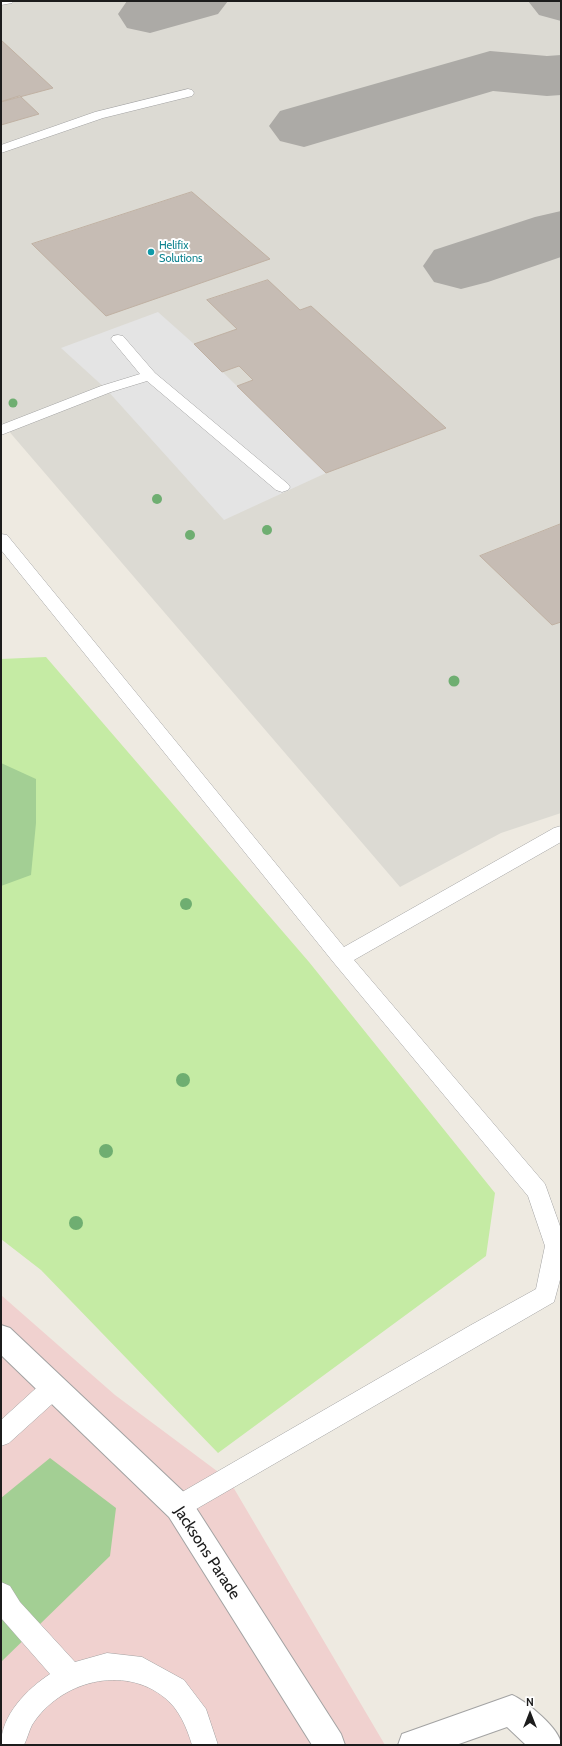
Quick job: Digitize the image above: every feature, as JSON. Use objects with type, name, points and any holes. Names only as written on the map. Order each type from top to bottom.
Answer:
[{"type":"street","name":"Jacksons Parade","points":[[1,1337],[179,1507],[330,1745]]},
{"type":"street","points":[[413,1745],[512,1710],[548,1745]]},
{"type":"lane","points":[[1,2],[8,1]]},
{"type":"lane","points":[[1,149],[99,116],[188,93]]},
{"type":"lane","points":[[118,339],[150,376],[282,488]]},
{"type":"lane","points":[[1,430],[106,389],[150,376]]},
{"type":"lane","points":[[1,539],[341,958],[537,1191],[556,1246],[546,1295],[479,1332],[179,1507]]},
{"type":"lane","points":[[341,958],[561,833]]},
{"type":"lane","points":[[1,1435],[53,1388]]},
{"type":"lane","points":[[1,1595],[11,1611],[70,1676]]},
{"type":"lane","points":[[11,1745],[23,1716],[44,1693],[70,1676],[107,1666],[142,1670],[174,1689],[197,1718],[205,1745]]},
{"type":"shaded area","points":[[1,1],[561,1],[561,813],[501,833],[400,887],[1,422]]},
{"type":"shaded area","points":[[158,312],[194,344],[326,473],[224,520],[106,389],[61,348]]},
{"type":"shaded area","points":[[1,1295],[115,1395],[229,1480],[385,1745],[1,1745]]},
{"type":"green space","points":[[46,657],[309,962],[495,1193],[486,1256],[218,1453],[41,1270],[1,1239],[1,659]]},
{"type":"green space","points":[[1,763],[36,779],[36,823],[31,875],[1,886]]},
{"type":"green space","points":[[50,1458],[116,1508],[110,1556],[1,1662],[1,1498]]},
{"type":"building","points":[[1,40],[53,88],[1,102]]},
{"type":"building","points":[[20,96],[39,114],[1,125],[1,102]]},
{"type":"building","name":"Helifix Solutions","points":[[192,192],[270,259],[106,316],[32,244]]},
{"type":"building","points":[[268,280],[300,310],[311,306],[446,428],[326,473],[237,386],[253,380],[239,366],[222,372],[194,344],[237,329],[207,300]]},
{"type":"building","points":[[561,524],[561,622],[552,625],[480,556]]},
{"type":"taxiway","points":[[150,14],[196,1]]},
{"type":"taxiway","points":[[304,126],[490,71],[547,76],[561,75]]},
{"type":"taxiway","points":[[461,266],[561,233]]},
{"type":"place","name":"Helifix Solutions","points":[[151,252]]}]
